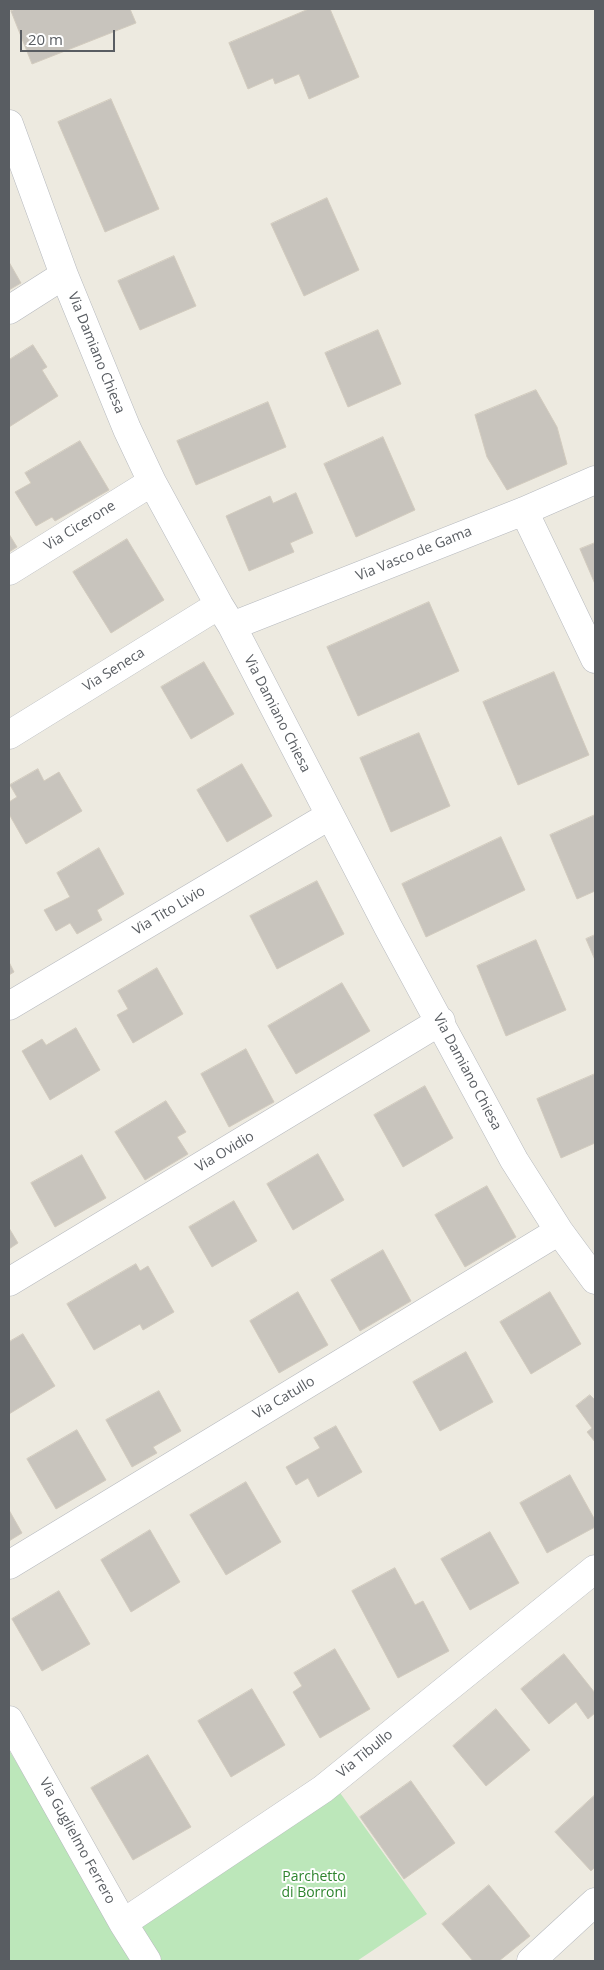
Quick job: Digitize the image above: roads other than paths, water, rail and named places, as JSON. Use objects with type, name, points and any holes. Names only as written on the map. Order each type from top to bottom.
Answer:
[{"type":"street","name":"Via Damiano Chiesa","points":[[9,124],[64,275],[126,429],[152,482],[225,615],[329,816],[514,1160],[560,1231],[595,1280]]},
{"type":"street","points":[[9,310],[64,275]]},
{"type":"street","name":"Via Vasco de Gama","points":[[225,615],[524,510],[595,480]]},
{"type":"street","name":"Via Cicerone","points":[[9,571],[152,482]]},
{"type":"street","points":[[524,510],[595,659]]},
{"type":"street","name":"Via Seneca","points":[[9,735],[225,615]]},
{"type":"street","name":"Via Tito Livio","points":[[9,1006],[329,816]]},
{"type":"street","name":"Via Ovidio","points":[[9,1282],[440,1021]]},
{"type":"street","name":"Via Catullo","points":[[9,1565],[560,1231]]},
{"type":"street","name":"Via Tibullo","points":[[123,1924],[323,1788],[595,1569]]},
{"type":"street","name":"Via Guglielmo Ferrero","points":[[9,1720],[123,1924],[147,1961]]},
{"type":"street","points":[[531,1961],[595,1902]]},
{"type":"park label","name":"Parchetto di Borroni","points":[[314,1885]]}]
